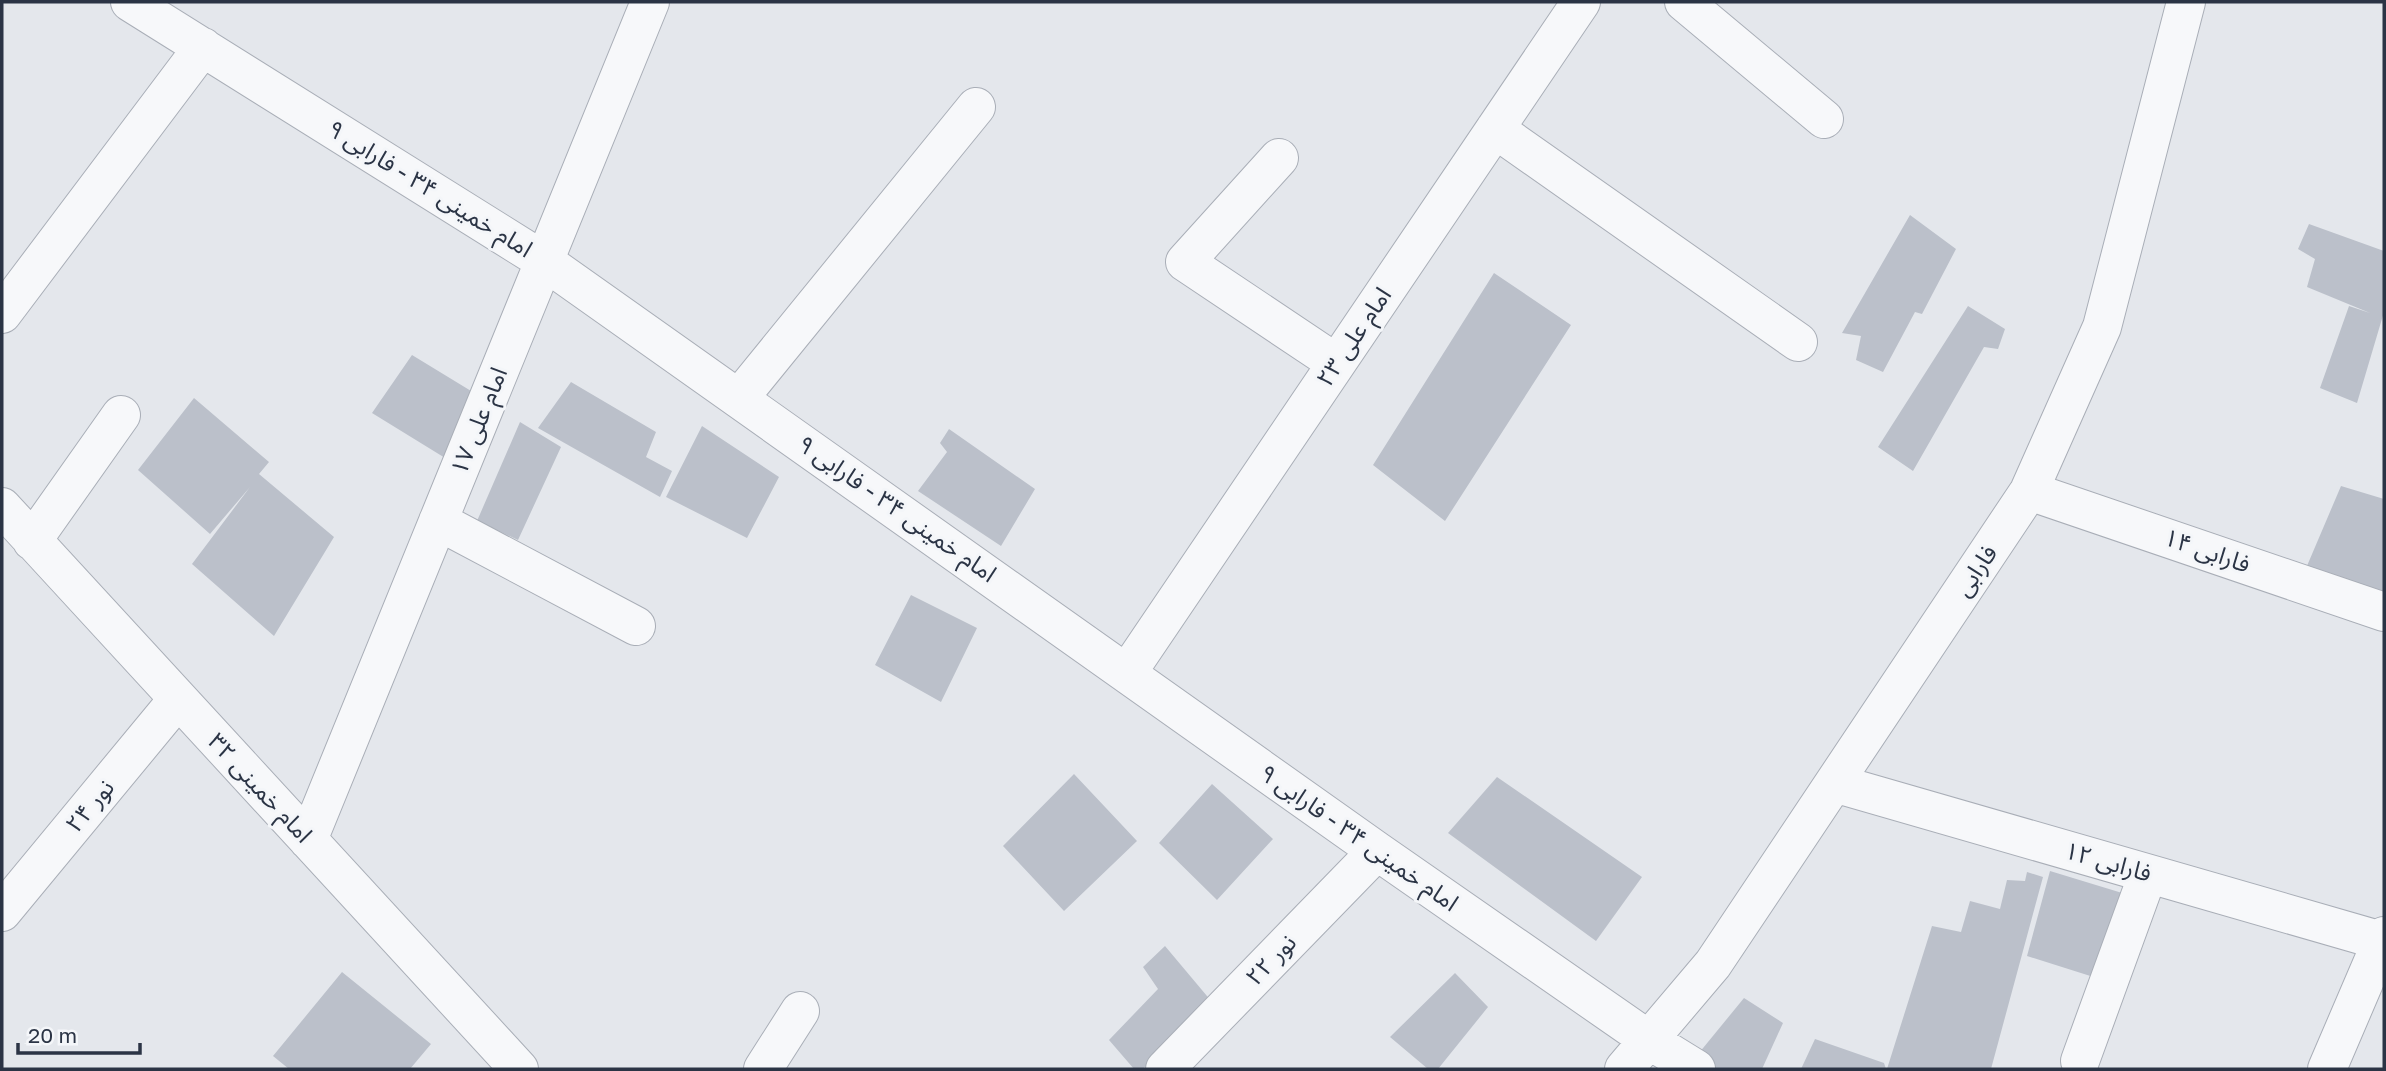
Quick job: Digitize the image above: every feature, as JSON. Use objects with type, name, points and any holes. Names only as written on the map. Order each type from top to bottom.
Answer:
[{"type":"street","name":"امام خمینی ۳۴ - فارابی ۹","points":[[130,2],[544,261],[740,397],[1377,851],[1649,1040],[1696,1069]]},
{"type":"street","name":"امام علی ۱۷","points":[[308,840],[650,2]]},
{"type":"street","name":"امام علی ۲۳","points":[[1127,673],[1581,2]]},
{"type":"street","points":[[1684,2],[1824,120]]},
{"type":"street","name":"فارابی","points":[[1624,1069],[1713,964],[2029,491],[2102,327],[2186,2]]},
{"type":"street","points":[[2,314],[203,47]]},
{"type":"street","points":[[740,397],[976,107]]},
{"type":"street","points":[[1495,129],[1798,342]]},
{"type":"street","points":[[1279,158],[1185,262],[1336,363]]},
{"type":"street","points":[[32,541],[121,415]]},
{"type":"street","name":"فارابی ۱۴","points":[[2029,491],[2384,612]]},
{"type":"street","name":"امام خمینی ۳۲","points":[[2,507],[519,1069]]},
{"type":"street","points":[[438,521],[636,626]]},
{"type":"street","name":"نور ۲۴","points":[[2,912],[178,699]]},
{"type":"street","name":"فارابی ۱۲","points":[[1834,783],[2383,939]]},
{"type":"street","name":"نور ۲۲","points":[[1165,1069],[1377,851]]},
{"type":"street","points":[[2080,1061],[2148,874]]},
{"type":"street","points":[[2327,1069],[2383,939]]},
{"type":"street","points":[[763,1069],[800,1012]]},
{"type":"building","points":[[1910,215],[1956,249],[1922,314],[1915,312],[1883,372],[1856,360],[1861,336],[1842,333]]},
{"type":"building","points":[[2309,224],[2384,251],[2384,312],[2357,403],[2320,388],[2349,306],[2370,313],[2307,287],[2315,259],[2298,249]]},
{"type":"building","points":[[1494,273],[1571,325],[1445,521],[1373,465]]},
{"type":"building","points":[[1968,306],[2005,329],[1998,349],[1984,347],[1913,471],[1878,447]]},
{"type":"building","points":[[412,355],[476,394],[450,461],[372,413]]},
{"type":"building","points":[[571,382],[656,432],[646,457],[672,471],[660,497],[538,428]]},
{"type":"building","points":[[194,398],[269,462],[259,474],[334,537],[274,636],[192,564],[250,487],[210,534],[138,470]]},
{"type":"building","points":[[520,422],[561,447],[518,540],[477,521]]},
{"type":"building","points":[[702,426],[779,477],[747,538],[666,497]]},
{"type":"building","points":[[949,429],[1035,489],[1001,546],[918,491],[947,452],[940,443]]},
{"type":"building","points":[[2341,486],[2384,499],[2384,601],[2301,580]]},
{"type":"building","points":[[911,595],[977,628],[941,702],[875,665]]},
{"type":"building","points":[[1074,774],[1137,841],[1064,911],[1003,846]]},
{"type":"building","points":[[1497,777],[1642,877],[1596,941],[1448,833]]},
{"type":"building","points":[[1212,784],[1273,839],[1217,900],[1159,843]]},
{"type":"building","points":[[2050,871],[2132,896],[2103,980],[2027,956]]},
{"type":"building","points":[[2027,872],[2043,877],[1991,1069],[1887,1069],[1932,926],[1961,932],[1970,901],[2000,909],[2007,880],[2025,881]]},
{"type":"building","points":[[1165,946],[1212,1002],[1143,1069],[1134,1069],[1109,1040],[1158,989],[1143,967]]},
{"type":"building","points":[[342,972],[431,1044],[410,1069],[289,1069],[273,1056]]},
{"type":"building","points":[[1455,973],[1488,1007],[1438,1069],[1428,1069],[1390,1037]]},
{"type":"building","points":[[1744,998],[1783,1023],[1762,1069],[1715,1069],[1699,1053]]},
{"type":"building","points":[[1815,1039],[1884,1063],[1886,1069],[1801,1069]]}]
